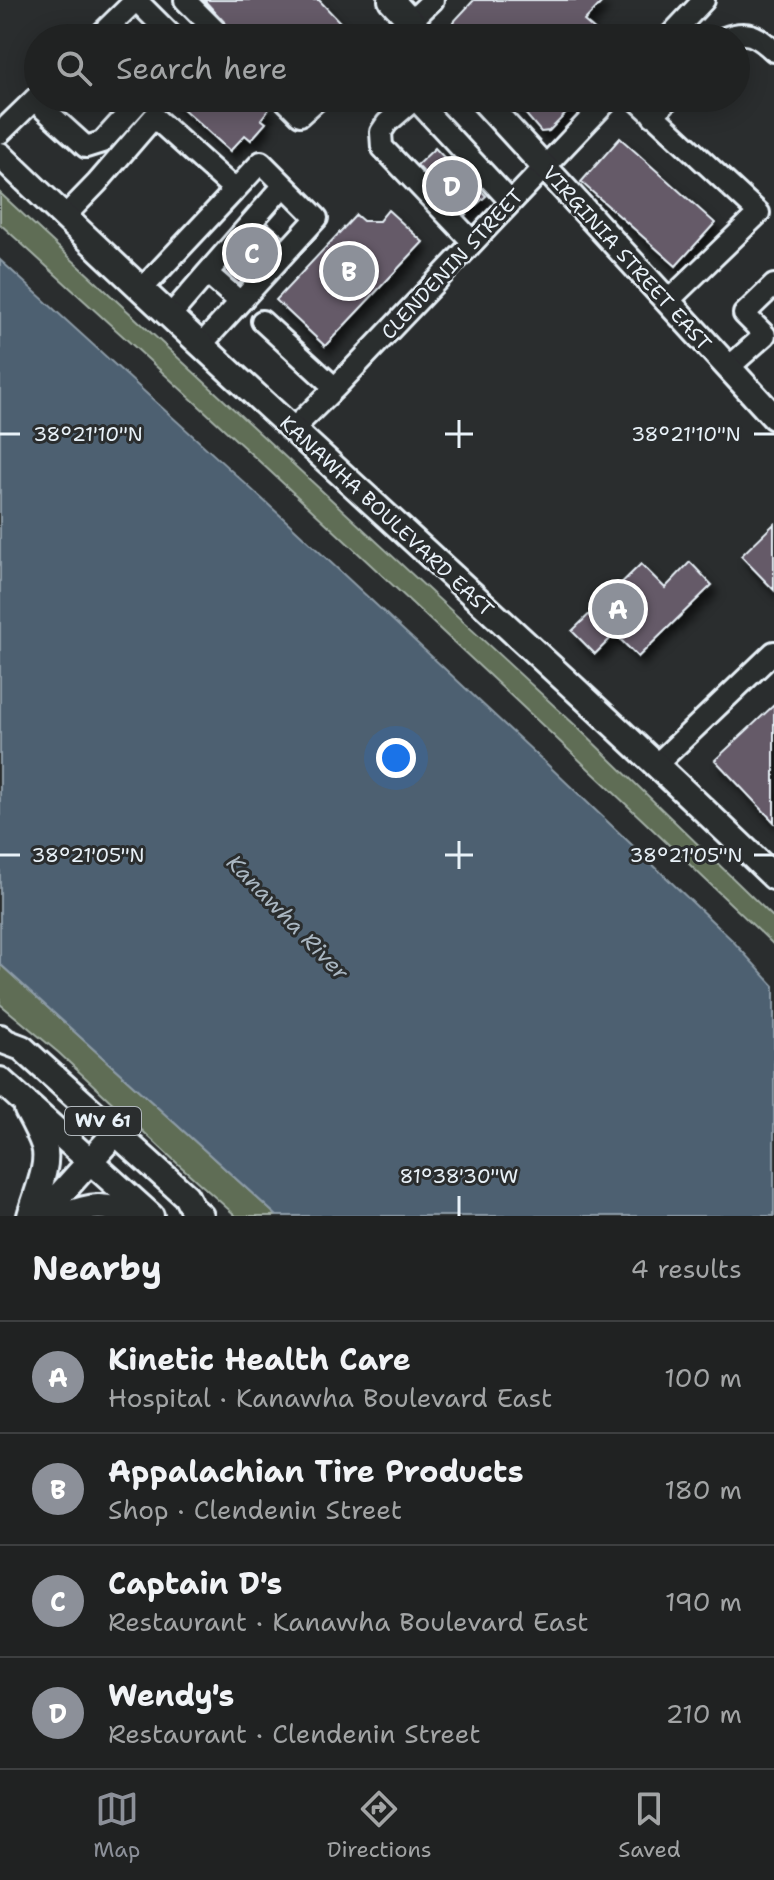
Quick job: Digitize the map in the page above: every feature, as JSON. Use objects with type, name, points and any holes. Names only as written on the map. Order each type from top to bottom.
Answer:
[{"type":"main road","points":[[391,0],[413,24]]},
{"type":"main road","name":"VIRGINIA STREET EAST","points":[[494,112],[774,417]]},
{"type":"main road","name":"KANAWHA BOULEVARD EAST","points":[[0,155],[169,317],[657,764],[774,877]]},
{"type":"main road","name":"WV 61","points":[[3,1040],[17,1061],[179,1203],[196,1212]]},
{"type":"main road","name":"WV 61","points":[[3,1040],[22,1048],[186,1196],[196,1212]]},
{"type":"main road","name":"WV 61","points":[[0,1080],[151,1216]]},
{"type":"main road","points":[[20,1098],[45,1147],[46,1158],[30,1216]]},
{"type":"main road","points":[[41,1216],[108,1141]]},
{"type":"main road","points":[[64,1216],[85,1207],[118,1209],[132,1216]]},
{"type":"street","points":[[111,24],[136,0],[160,24]]},
{"type":"street","points":[[185,0],[209,24]]},
{"type":"street","points":[[421,24],[433,0]]},
{"type":"street","points":[[681,24],[704,0]]},
{"type":"street","points":[[750,35],[760,37],[774,51]]},
{"type":"street","points":[[0,133],[24,110]]},
{"type":"street","points":[[50,112],[86,147],[102,142],[129,112]]},
{"type":"street","points":[[400,112],[381,132],[382,147],[473,242]]},
{"type":"street","points":[[429,112],[511,202]]},
{"type":"street","name":"CLENDENIN STREET","points":[[292,430],[597,112]]},
{"type":"street","points":[[649,112],[759,213],[667,302]]},
{"type":"street","points":[[653,116],[657,112]]},
{"type":"street","points":[[64,217],[154,117],[235,190]]},
{"type":"street","points":[[142,289],[261,162],[317,218],[201,345]]},
{"type":"street","points":[[169,317],[284,185]]},
{"type":"street","points":[[207,273],[240,302]]},
{"type":"street","points":[[728,368],[769,339],[744,314],[774,285]]},
{"type":"street","points":[[262,321],[335,388]]},
{"type":"street","points":[[657,764],[774,652]]},
{"type":"green space","points":[[0,193],[576,726],[774,918],[774,945],[389,582],[0,224]]},
{"type":"green space","points":[[0,964],[277,1216],[236,1216],[59,1053],[0,1004]]},
{"type":"water","name":"Kanawha River","points":[[0,260],[549,766],[732,940],[774,986],[774,1216],[277,1216],[0,964]]},
{"type":"building","points":[[204,0],[319,0],[342,24],[226,24]]},
{"type":"building","points":[[474,0],[604,0],[584,21],[588,24],[452,24]]},
{"type":"building","points":[[187,112],[267,112],[261,119],[266,123],[251,140],[245,135],[230,151]]},
{"type":"building","points":[[524,112],[567,112],[549,131],[541,132]]},
{"type":"building","points":[[620,138],[715,223],[676,266],[581,182]]},
{"type":"building","points":[[435,148],[486,196],[465,215],[417,165]]},
{"type":"building","points":[[388,210],[423,242],[325,346],[276,300],[356,215],[363,221],[379,221]]},
{"type":"building","points":[[268,223],[283,236],[239,284],[225,272]]},
{"type":"building","points":[[774,524],[774,590],[741,556]]},
{"type":"building","points":[[690,562],[712,585],[638,657],[615,634],[595,654],[572,631],[641,564],[665,588]]},
{"type":"building","points":[[774,705],[774,822],[715,760]]},
{"type":"place","name":"Wendy's","points":[[452,186]]},
{"type":"place","name":"Captain D's","points":[[252,253]]},
{"type":"place","name":"Appalachian Tire Products","points":[[349,271]]},
{"type":"place","name":"Kinetic Health Care","points":[[618,609]]}]
